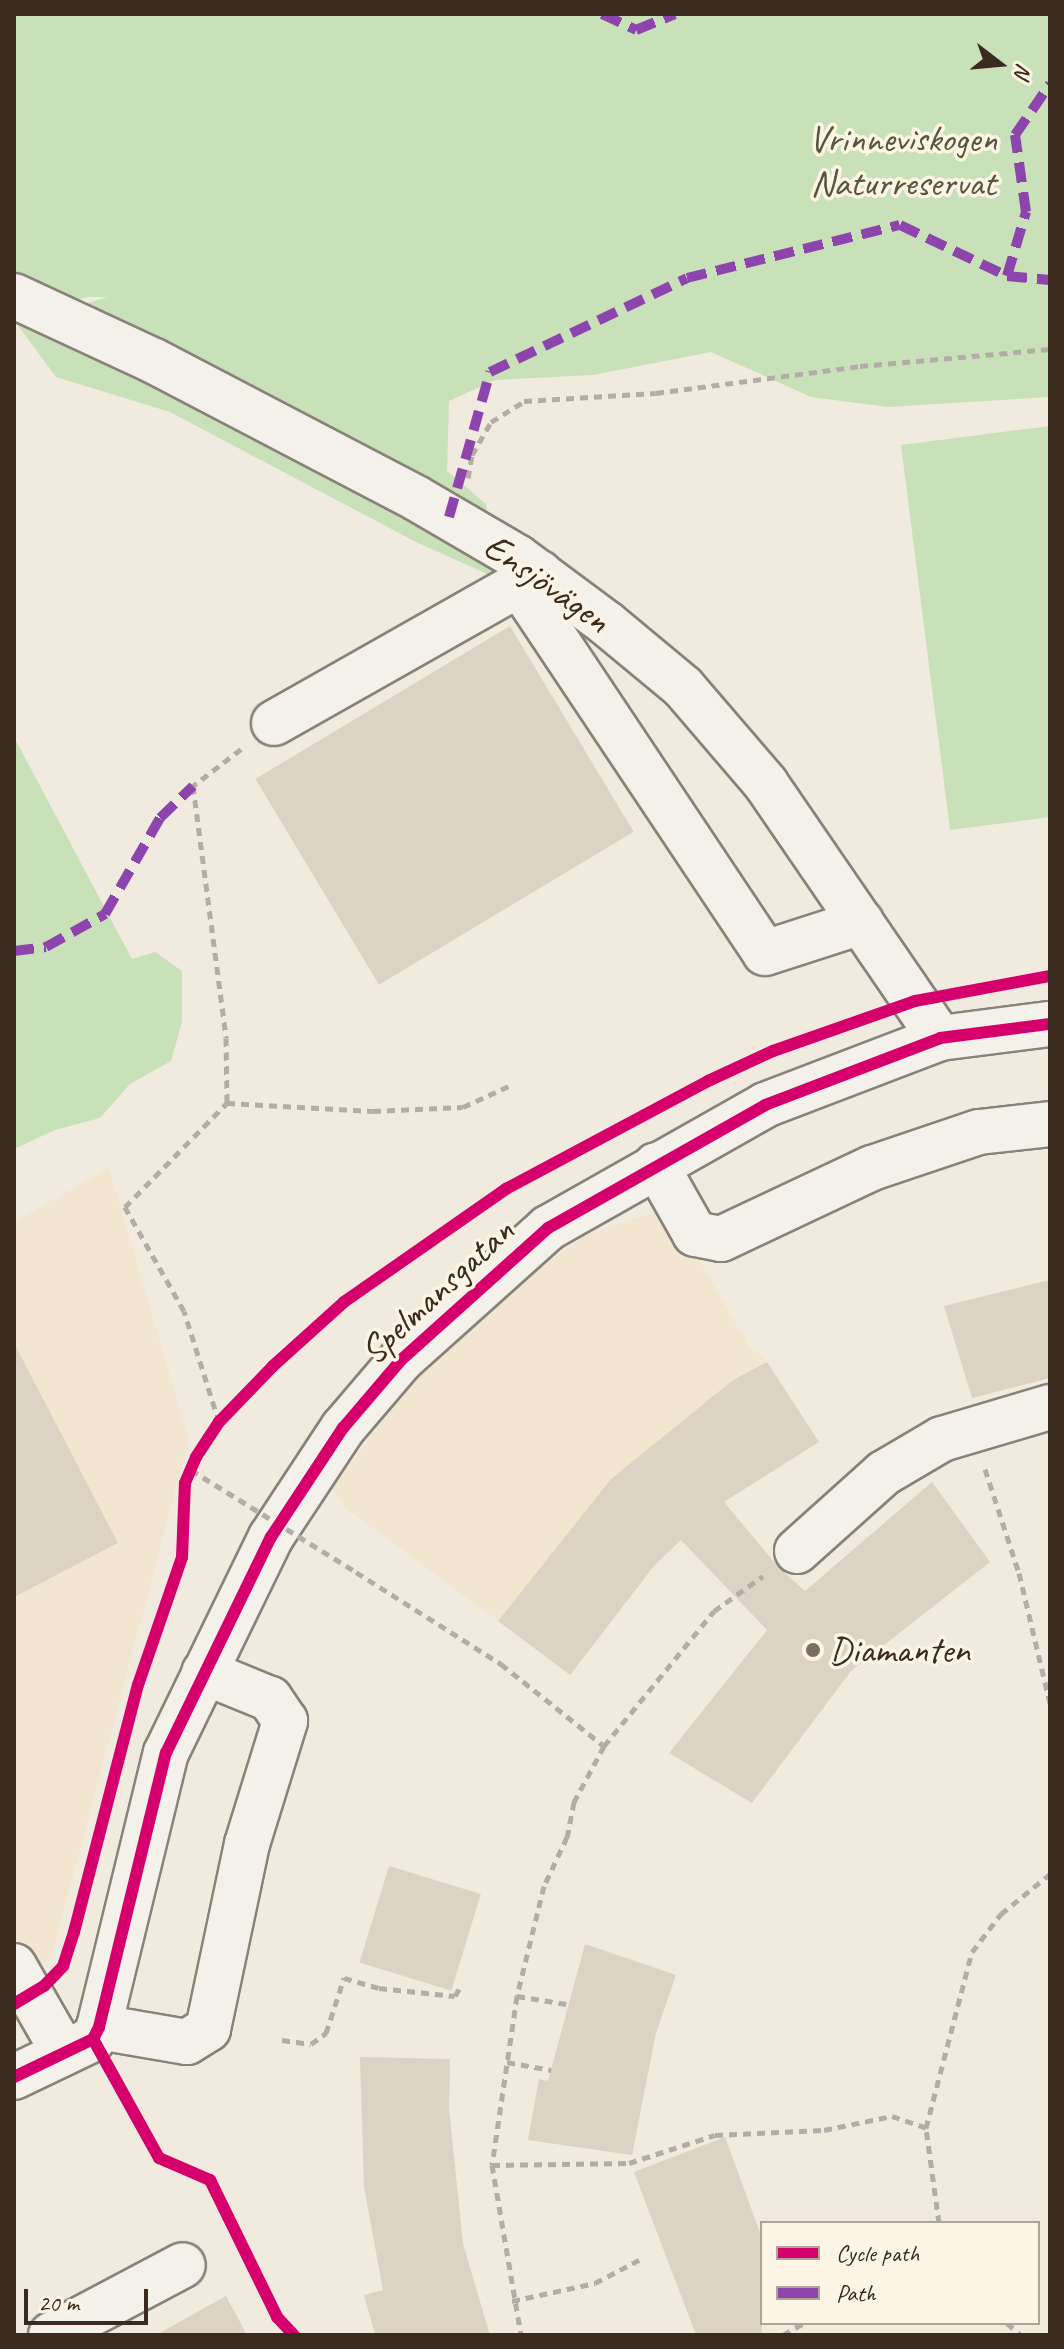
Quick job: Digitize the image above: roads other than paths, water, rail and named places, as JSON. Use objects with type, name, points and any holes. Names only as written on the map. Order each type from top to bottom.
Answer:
[{"type":"street","name":"Ensjövägen","points":[[14,296],[154,361],[465,527],[529,578],[683,687],[766,784],[940,1038]]},
{"type":"street","points":[[274,723],[529,578],[765,953],[861,922]]},
{"type":"street","name":"Spelmansgatan","points":[[99,2027],[166,1753],[282,1519],[343,1428],[401,1360],[548,1228],[765,1105],[940,1038],[1050,1024]]},
{"type":"street","points":[[656,1165],[695,1234],[721,1239],[872,1168],[979,1132],[1050,1124]]},
{"type":"street","points":[[797,1551],[884,1473],[942,1439],[1050,1407]]},
{"type":"street","points":[[14,2077],[93,2039],[99,2027],[187,2042],[208,2029],[244,1857],[285,1721],[270,1699],[204,1672]]},
{"type":"street","points":[[14,1966],[64,2053]]},
{"type":"street","points":[[51,2335],[183,2265]]},
{"type":"street","points":[[14,2330],[45,2335]]},
{"type":"place","name":"Diamanten","points":[[813,1650]]},
{"type":"park label","name":"Vrinneviskogen Naturreservat","points":[[903,161]]}]
